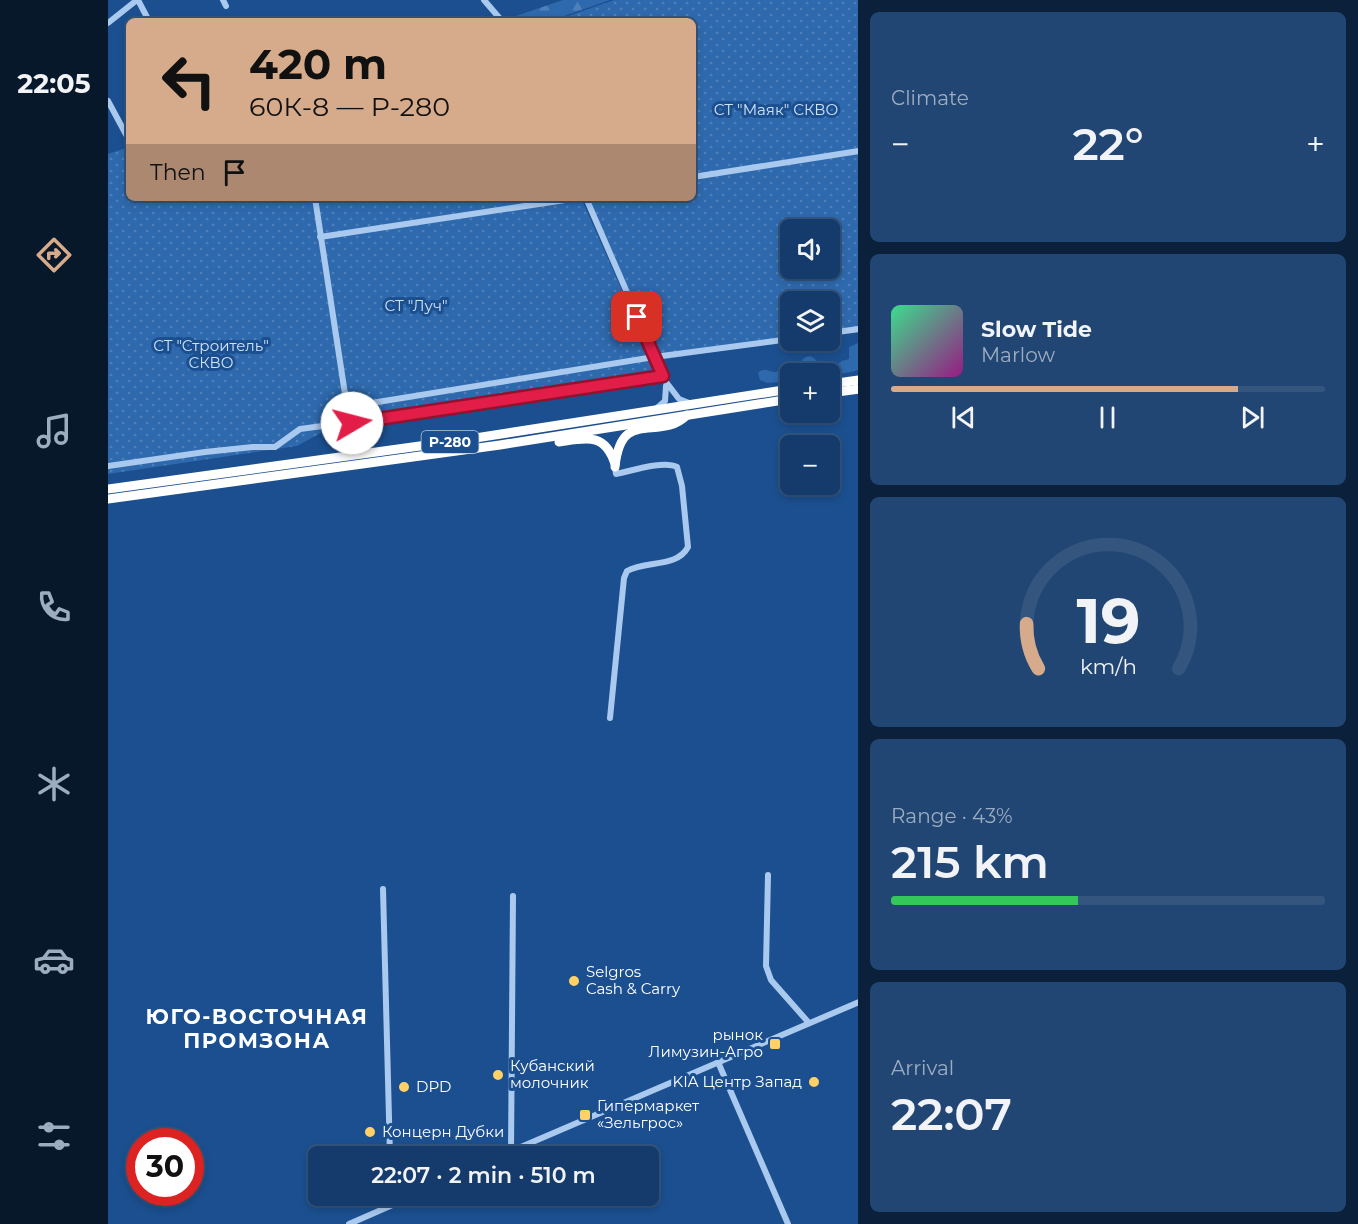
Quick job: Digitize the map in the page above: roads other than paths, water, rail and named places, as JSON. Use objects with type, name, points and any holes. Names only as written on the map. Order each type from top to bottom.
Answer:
[{"type":"highway","points":[[840,383],[858,380]]},
{"type":"highway","points":[[840,392],[858,389]]},
{"type":"highway","name":"Р-280","points":[[108,499],[687,415],[780,393]]},
{"type":"highway","name":"Р-280","points":[[108,489],[386,452],[539,435],[695,404],[780,398]]},
{"type":"highway","points":[[615,466],[617,450],[620,441],[625,436],[639,429],[679,423],[687,415]]},
{"type":"highway","points":[[539,435],[542,444],[593,438],[600,441],[607,449],[615,466]]},
{"type":"street","points":[[108,23],[137,0],[147,18]]},
{"type":"street","points":[[484,0],[499,18]]},
{"type":"street","points":[[108,101],[126,134]]},
{"type":"street","points":[[696,177],[858,151]]},
{"type":"street","points":[[315,201],[347,407],[654,357],[780,340]]},
{"type":"street","points":[[320,237],[558,201]]},
{"type":"street","points":[[587,201],[664,379],[679,399],[695,404]]},
{"type":"street","points":[[840,332],[858,329]]},
{"type":"street","points":[[651,411],[665,401],[667,396],[664,379]]},
{"type":"street","points":[[108,466],[205,452],[275,447],[300,429],[664,379]]},
{"type":"street","points":[[610,718],[624,578],[627,571],[633,567],[680,557],[688,547],[678,466],[663,465],[616,474],[615,466]]},
{"type":"street","points":[[768,875],[766,966],[771,980],[809,1023]]},
{"type":"street","points":[[383,889],[390,1146]]},
{"type":"street","points":[[511,1146],[513,896]]},
{"type":"street","points":[[525,1146],[809,1023],[857,1005]]},
{"type":"street","points":[[718,1062],[788,1224]]},
{"type":"street","points":[[349,1224],[389,1206]]},
{"type":"place","name":"Selgros Cash & Carry","points":[[574,981]]},
{"type":"place","name":"рынок Лимузин-Агро","points":[[775,1044]]},
{"type":"place","name":"Кубанский молочник","points":[[498,1075]]},
{"type":"place","name":"KIA Центр Запад","points":[[814,1082]]},
{"type":"place","name":"DPD","points":[[404,1087]]},
{"type":"place","name":"Гипермаркет «Зельгрос»","points":[[585,1115]]},
{"type":"place","name":"Концерн Дубки","points":[[370,1132]]},
{"type":"district","name":"ЮГО-ВОСТОЧНАЯ ПРОМЗОНА","points":[[257,1029]]},
{"type":"park label","name":"СТ \"Маяк\" СКВО","points":[[776,110]]},
{"type":"park label","name":"СТ \"Луч\"","points":[[416,306]]},
{"type":"park label","name":"СТ \"Строитель\" СКВО","points":[[211,354]]}]
